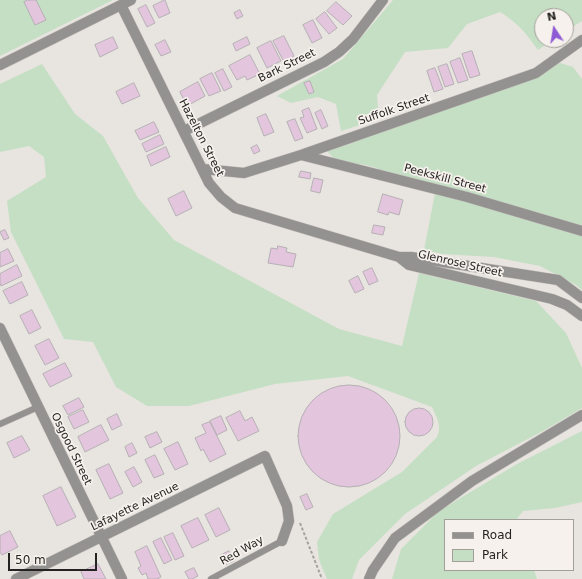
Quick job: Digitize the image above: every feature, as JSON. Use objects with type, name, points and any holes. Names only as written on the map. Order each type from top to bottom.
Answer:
[{"type":"street","points":[[0,65],[131,0]]},
{"type":"street","name":"Bark Street","points":[[184,131],[324,62],[339,52],[353,39],[383,0]]},
{"type":"street","name":"Hazelton Street","points":[[121,5],[203,169],[214,190],[221,197],[235,208],[399,257]]},
{"type":"street","name":"Suffolk Street","points":[[203,169],[244,173],[301,155],[536,73],[582,40]]},
{"type":"street","name":"Peekskill Street","points":[[301,155],[467,197],[582,231]]},
{"type":"street","name":"Glenrose Street","points":[[399,257],[411,257],[558,280],[582,298]]},
{"type":"street","name":"Glenrose Street","points":[[399,257],[409,265],[552,299],[567,305],[582,316]]},
{"type":"street","name":"Osgood Street","points":[[0,328],[122,579]]},
{"type":"street","points":[[369,579],[373,570],[396,538],[472,481],[582,415]]},
{"type":"street","name":"Lafayette Avenue","points":[[16,579],[265,456],[287,506],[289,521],[282,541]]},
{"type":"lane","points":[[0,424],[38,407]]},
{"type":"lane","name":"Red Way","points":[[213,579],[282,541]]},
{"type":"path","points":[[300,523],[322,579]]},
{"type":"green space","points":[[0,0],[113,0],[0,56]]},
{"type":"green space","points":[[393,0],[582,0],[582,21],[574,26],[574,8],[534,8],[534,44],[512,20],[500,12],[467,24],[448,48],[405,52],[377,95],[379,119],[341,131],[336,104],[318,97],[291,103],[277,96],[343,59]]},
{"type":"green space","points":[[557,62],[573,67],[582,79],[582,290],[576,285],[540,266],[494,257],[442,254],[424,250],[436,188],[379,172],[377,168],[361,164],[356,165],[334,159],[326,150]]},
{"type":"green space","points":[[42,64],[75,114],[103,136],[138,198],[174,240],[339,329],[402,346],[419,273],[536,301],[566,333],[582,368],[582,408],[543,431],[476,466],[405,514],[359,560],[352,579],[327,579],[319,560],[317,542],[333,514],[402,472],[437,437],[439,425],[432,407],[348,376],[275,384],[189,406],[147,406],[116,387],[93,342],[64,339],[11,232],[7,201],[46,177],[44,157],[29,146],[0,152],[0,84]]},
{"type":"green space","points":[[582,431],[582,502],[555,508],[523,511],[517,519],[444,519],[444,571],[534,571],[537,579],[392,579],[401,549],[439,511],[517,464]]},
{"type":"building","points":[[28,0],[36,0],[46,20],[35,25],[24,2]]},
{"type":"building","points":[[165,0],[170,13],[159,18],[153,6]]},
{"type":"building","points":[[336,2],[352,16],[343,25],[327,11]]},
{"type":"building","points":[[146,5],[155,23],[147,27],[138,9]]},
{"type":"building","points":[[240,10],[243,16],[237,19],[234,13]]},
{"type":"building","points":[[325,12],[337,28],[329,34],[316,19]]},
{"type":"building","points":[[313,20],[322,38],[312,43],[303,25]]},
{"type":"building","points":[[284,36],[294,56],[284,62],[273,41]]},
{"type":"building","points":[[113,37],[118,48],[100,57],[95,45]]},
{"type":"building","points":[[247,37],[250,44],[236,51],[233,44]]},
{"type":"building","points":[[165,40],[171,52],[161,56],[155,45]]},
{"type":"building","points":[[271,41],[281,61],[267,68],[257,48]]},
{"type":"building","points":[[472,51],[480,75],[470,78],[462,54]]},
{"type":"building","points":[[250,55],[260,74],[247,80],[245,76],[237,80],[229,66]]},
{"type":"building","points":[[460,58],[468,80],[458,83],[450,62]]},
{"type":"building","points":[[447,64],[454,84],[445,87],[438,67]]},
{"type":"building","points":[[435,68],[443,89],[434,92],[427,71]]},
{"type":"building","points":[[223,69],[232,87],[224,91],[215,73]]},
{"type":"building","points":[[212,73],[221,91],[209,96],[200,79]]},
{"type":"building","points":[[310,81],[314,92],[309,94],[304,83]]},
{"type":"building","points":[[198,82],[205,96],[187,106],[180,92]]},
{"type":"building","points":[[134,83],[140,96],[122,104],[116,92]]},
{"type":"building","points":[[309,108],[317,129],[307,133],[300,118],[304,117],[302,111]]},
{"type":"building","points":[[321,110],[328,126],[322,129],[315,113]]},
{"type":"building","points":[[266,114],[274,132],[264,136],[257,118]]},
{"type":"building","points":[[295,119],[303,138],[295,141],[287,122]]},
{"type":"building","points":[[154,122],[159,132],[140,140],[135,131]]},
{"type":"building","points":[[160,135],[164,144],[146,152],[142,144]]},
{"type":"building","points":[[257,145],[260,151],[254,154],[251,148]]},
{"type":"building","points":[[166,147],[170,157],[151,166],[147,156]]},
{"type":"building","points":[[301,171],[311,173],[310,179],[299,177]]},
{"type":"building","points":[[314,178],[323,180],[320,193],[311,191]]},
{"type":"building","points":[[184,191],[192,208],[176,216],[168,199]]},
{"type":"building","points":[[383,194],[403,200],[399,215],[389,212],[388,215],[378,212]]},
{"type":"building","points":[[374,225],[385,227],[383,235],[372,233]]},
{"type":"building","points":[[5,230],[9,238],[4,240],[0,232]]},
{"type":"building","points":[[278,246],[287,248],[286,252],[296,254],[293,267],[268,263],[271,248],[277,249]]},
{"type":"building","points":[[8,249],[14,261],[0,267],[0,253]]},
{"type":"building","points":[[17,265],[22,276],[1,286],[0,274]]},
{"type":"building","points":[[372,268],[378,281],[369,285],[363,272]]},
{"type":"building","points":[[358,276],[364,289],[355,293],[349,281]]},
{"type":"building","points":[[22,282],[28,295],[10,304],[3,291]]},
{"type":"building","points":[[32,310],[41,328],[29,334],[20,316]]},
{"type":"building","points":[[49,339],[59,358],[45,365],[35,346]]},
{"type":"building","points":[[65,363],[72,376],[50,387],[43,374]]},
{"type":"building","points":[[349,385],[368,389],[385,400],[396,417],[400,436],[396,455],[385,472],[368,483],[349,487],[330,483],[313,472],[302,455],[298,436],[302,417],[313,400],[330,389]]},
{"type":"building","points":[[79,398],[84,407],[68,415],[63,406]]},
{"type":"building","points":[[419,408],[429,412],[433,422],[429,432],[419,436],[409,432],[405,422],[409,412]]},
{"type":"building","points":[[83,410],[89,422],[74,429],[68,417]]},
{"type":"building","points":[[240,411],[245,421],[252,417],[259,431],[238,441],[226,418]]},
{"type":"building","points":[[117,414],[122,425],[112,430],[107,419]]},
{"type":"building","points":[[221,416],[227,430],[217,435],[210,421]]},
{"type":"building","points":[[210,422],[226,454],[210,462],[203,449],[201,451],[195,438],[206,433],[202,425]]},
{"type":"building","points":[[101,425],[109,440],[85,452],[78,437]]},
{"type":"building","points":[[157,432],[162,442],[150,448],[145,437]]},
{"type":"building","points":[[22,436],[30,450],[14,458],[7,443]]},
{"type":"building","points":[[178,442],[188,464],[175,470],[164,449]]},
{"type":"building","points":[[132,443],[137,453],[129,457],[125,447]]},
{"type":"building","points":[[155,455],[164,474],[154,478],[145,460]]},
{"type":"building","points":[[109,464],[123,493],[110,499],[96,470]]},
{"type":"building","points":[[134,467],[142,482],[133,487],[125,472]]},
{"type":"building","points":[[61,487],[76,517],[57,526],[43,496]]},
{"type":"building","points":[[307,494],[313,507],[306,510],[300,497]]},
{"type":"building","points":[[219,508],[230,530],[216,537],[205,515]]},
{"type":"building","points":[[198,518],[209,540],[192,548],[181,526]]},
{"type":"building","points":[[10,531],[18,547],[2,555],[0,552],[0,536]]},
{"type":"building","points":[[173,533],[184,556],[175,560],[164,537]]},
{"type":"building","points":[[161,538],[172,560],[164,564],[153,542]]},
{"type":"building","points":[[147,546],[161,577],[157,579],[148,579],[146,573],[142,575],[138,568],[141,566],[135,552]]},
{"type":"building","points":[[229,551],[234,561],[225,565],[220,556]]},
{"type":"building","points":[[98,564],[106,579],[84,579],[81,572]]},
{"type":"building","points":[[194,568],[198,576],[189,579],[185,572]]}]
